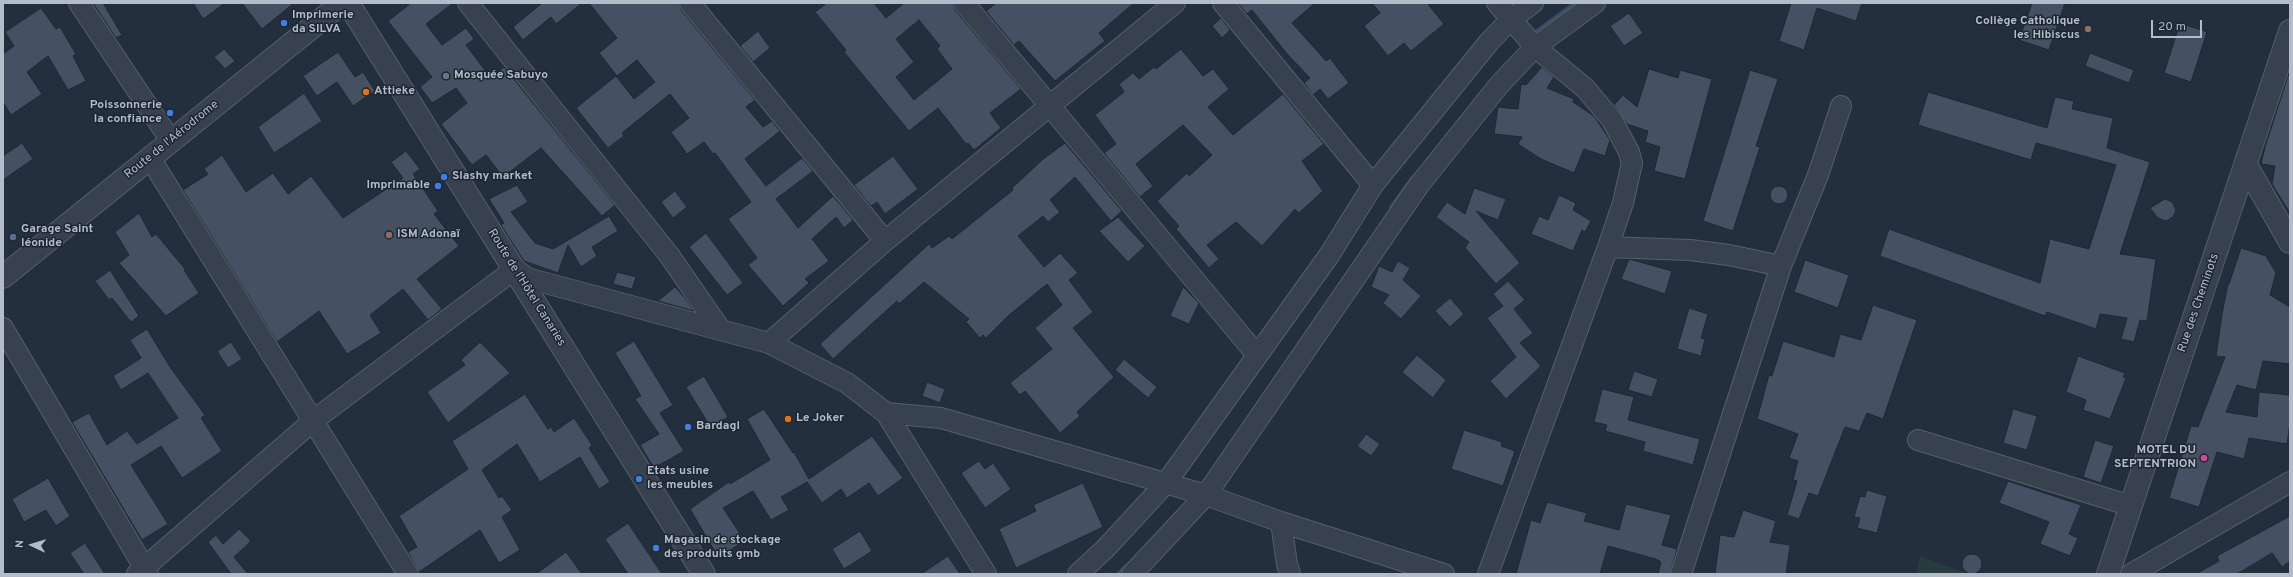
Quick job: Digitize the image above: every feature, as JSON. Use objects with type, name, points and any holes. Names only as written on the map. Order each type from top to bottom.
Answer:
[{"type":"street","points":[[78,3],[171,141]]},
{"type":"street","name":"Route de l'Aérodrome","points":[[3,277],[342,3]]},
{"type":"street","name":"Route de l'Hôtel Canaries","points":[[348,3],[704,574]]},
{"type":"street","points":[[468,3],[669,255],[720,329]]},
{"type":"street","points":[[690,3],[885,241]]},
{"type":"street","points":[[964,3],[1257,355]]},
{"type":"street","points":[[769,343],[885,241],[1175,3]]},
{"type":"street","points":[[1223,3],[1373,185]]},
{"type":"street","points":[[1488,574],[1608,247],[1632,163],[1629,152],[1612,120],[1585,88],[1535,46],[1496,3]]},
{"type":"street","points":[[1078,574],[1105,549],[1166,483],[1330,254],[1373,185],[1489,42],[1510,20],[1533,3]]},
{"type":"street","points":[[1132,574],[1206,495],[1418,185],[1499,85],[1535,46],[1595,3]]},
{"type":"street","name":"Rue des Cheminots","points":[[2108,574],[2290,31]]},
{"type":"street","points":[[1680,574],[1782,266],[1818,175],[1841,106]]},
{"type":"street","points":[[150,158],[314,420],[408,574]]},
{"type":"street","points":[[2246,165],[2290,242]]},
{"type":"street","points":[[1608,247],[1690,250],[1729,254],[1782,266]]},
{"type":"street","points":[[3,328],[143,572],[314,420],[514,269],[527,278],[769,343],[847,382],[886,413],[986,574]]},
{"type":"street","points":[[886,413],[941,418],[1206,495],[1282,522],[1444,574]]},
{"type":"street","points":[[1918,440],[2131,506]]},
{"type":"street","points":[[2132,574],[2290,482]]},
{"type":"street","points":[[1282,522],[1287,564],[1290,574]]},
{"type":"green space","points":[[1920,556],[1968,574],[1916,574]]},
{"type":"building","points":[[93,3],[103,3],[122,35],[116,38]]},
{"type":"building","points":[[193,3],[225,3],[203,19]]},
{"type":"building","points":[[242,3],[294,3],[262,29]]},
{"type":"building","points":[[411,3],[453,3],[426,24],[442,45],[466,28],[474,39],[466,45],[490,77],[504,67],[615,205],[602,216],[541,148],[503,177],[486,155],[472,165],[441,124],[467,103],[456,88],[432,103],[420,87],[432,77],[388,21]]},
{"type":"building","points":[[540,3],[582,3],[556,24],[551,17],[523,40],[513,27],[541,4]]},
{"type":"building","points":[[589,3],[679,3],[681,10],[755,100],[746,107],[763,127],[772,121],[780,131],[745,159],[766,186],[802,158],[813,171],[776,199],[798,228],[833,196],[853,220],[844,228],[836,217],[812,239],[829,261],[805,279],[809,283],[783,306],[748,265],[757,258],[728,219],[751,202],[715,153],[713,154],[704,142],[687,154],[671,132],[689,118],[670,94],[622,133],[624,136],[608,148],[576,108],[616,76],[634,99],[655,82],[637,60],[617,76],[599,53],[617,38]]},
{"type":"building","points":[[827,3],[874,3],[886,18],[904,3],[953,3],[955,10],[1021,89],[990,113],[1001,128],[974,150],[968,143],[966,144],[938,108],[909,131],[844,52],[846,50],[815,12]],"holes":[[[919,20],[940,46],[937,49],[952,69],[914,100],[896,77],[914,62],[896,39]]]},
{"type":"building","points":[[996,3],[1134,3],[1099,33],[1105,41],[1055,81],[1019,41],[1014,45],[986,11]]},
{"type":"building","points":[[1238,3],[1315,3],[1292,23],[1326,61],[1330,58],[1349,83],[1328,99],[1320,89],[1313,95],[1304,83],[1310,78],[1288,55],[1252,10],[1247,14]]},
{"type":"building","points":[[1372,3],[1427,3],[1444,24],[1411,51],[1404,43],[1388,56],[1364,26],[1380,13]]},
{"type":"building","points":[[1791,3],[1862,3],[1856,21],[1817,8],[1804,50],[1779,41]]},
{"type":"building","points":[[2032,3],[2065,3],[2049,50],[2019,40]]},
{"type":"building","points":[[41,8],[56,29],[60,27],[76,54],[73,56],[86,81],[68,90],[48,56],[27,72],[42,94],[11,115],[3,102],[3,54],[14,46],[5,32]]},
{"type":"building","points":[[1629,13],[1643,33],[1624,46],[1610,26]]},
{"type":"building","points":[[1221,18],[1230,30],[1222,38],[1212,26]]},
{"type":"building","points":[[2180,23],[2207,32],[2191,82],[2164,73]]},
{"type":"building","points":[[758,31],[770,48],[753,62],[740,46]]},
{"type":"building","points":[[224,49],[235,61],[225,69],[214,57]]},
{"type":"building","points":[[1181,49],[1203,76],[1213,69],[1229,89],[1208,107],[1233,135],[1283,94],[1324,144],[1302,161],[1323,191],[1299,213],[1295,209],[1262,246],[1236,222],[1207,245],[1219,259],[1209,268],[1176,229],[1179,226],[1157,201],[1187,173],[1189,176],[1212,155],[1183,125],[1136,164],[1153,186],[1140,197],[1104,153],[1116,144],[1095,115],[1124,92],[1119,84],[1133,73],[1139,79],[1154,67],[1156,69]]},
{"type":"building","points":[[338,52],[355,77],[363,72],[375,91],[353,106],[337,82],[317,96],[303,76]]},
{"type":"building","points":[[2090,53],[2134,70],[2129,83],[2085,66]]},
{"type":"building","points":[[1542,67],[1554,77],[1547,88],[1574,99],[1573,102],[1594,116],[1610,140],[1605,156],[1584,149],[1574,173],[1541,159],[1518,144],[1522,137],[1494,134],[1498,107],[1518,109],[1521,84],[1526,85]]},
{"type":"building","points":[[1649,69],[1678,78],[1680,70],[1712,79],[1685,179],[1654,171],[1660,147],[1645,142],[1648,131],[1627,124],[1614,105],[1623,95],[1637,107]]},
{"type":"building","points":[[1750,70],[1778,79],[1756,146],[1760,147],[1733,231],[1703,221]]},
{"type":"building","points":[[2290,70],[2290,213],[2272,184],[2275,166],[2261,164]]},
{"type":"building","points":[[1928,92],[2047,128],[2055,97],[2074,101],[2072,109],[2113,118],[2107,148],[2150,162],[2120,254],[2156,259],[2147,321],[2140,320],[2134,342],[2121,339],[2127,318],[2100,314],[2096,329],[2047,312],[2045,316],[1880,256],[1889,229],[2040,283],[2050,239],[2089,249],[2116,165],[2036,143],[2031,160],[1918,125]]},
{"type":"building","points":[[304,93],[322,121],[274,153],[258,127]]},
{"type":"building","points":[[22,143],[33,159],[3,180],[3,156]]},
{"type":"building","points":[[1065,143],[1122,211],[1111,221],[1075,177],[1050,200],[1060,212],[1048,222],[1043,216],[1018,236],[1044,267],[1060,253],[1078,273],[1069,280],[1093,312],[1073,328],[1114,377],[1077,412],[1080,416],[1060,433],[1025,391],[1020,395],[1010,383],[1052,349],[1035,328],[1062,305],[1047,284],[1008,316],[986,338],[983,335],[980,338],[966,322],[969,319],[924,282],[899,304],[897,301],[833,359],[820,344],[929,244],[932,248],[949,236],[952,239],[1013,190],[1012,188],[1042,160]]},
{"type":"building","points":[[406,151],[420,169],[413,174],[438,211],[434,214],[459,246],[417,279],[442,309],[428,320],[403,289],[370,315],[381,333],[347,354],[319,311],[277,342],[183,190],[208,174],[204,169],[222,155],[246,192],[273,173],[288,194],[311,176],[343,218],[403,178],[391,162]]},
{"type":"building","points":[[893,156],[918,189],[885,214],[877,202],[871,206],[854,185]]},
{"type":"building","points":[[517,185],[528,202],[511,212],[535,243],[553,249],[609,216],[618,231],[592,247],[597,256],[581,267],[568,245],[558,273],[524,261],[501,225],[504,223],[489,199]]},
{"type":"building","points":[[1779,186],[1785,189],[1788,195],[1785,201],[1779,204],[1773,201],[1770,195],[1773,189]]},
{"type":"building","points":[[1474,188],[1506,199],[1498,220],[1476,211],[1520,263],[1496,284],[1465,248],[1469,242],[1436,217],[1447,202],[1465,214]]},
{"type":"building","points":[[675,191],[687,207],[673,218],[661,202]]},
{"type":"building","points":[[1559,195],[1576,203],[1573,210],[1591,221],[1585,232],[1582,230],[1573,251],[1531,234],[1539,216],[1548,220]]},
{"type":"building","points":[[2165,199],[2172,202],[2176,210],[2173,217],[2166,221],[2158,218],[2150,208]]},
{"type":"building","points":[[139,213],[152,237],[156,234],[185,269],[184,270],[199,293],[166,316],[119,263],[129,255],[115,232]]},
{"type":"building","points":[[1118,217],[1145,246],[1128,262],[1099,231]]},
{"type":"building","points":[[706,233],[743,283],[727,295],[689,247]]},
{"type":"building","points":[[2241,248],[2266,256],[2276,273],[2270,295],[2290,307],[2290,364],[2263,361],[2256,390],[2237,385],[2226,412],[2257,417],[2259,392],[2290,395],[2290,423],[2287,444],[2249,438],[2244,459],[2217,452],[2199,507],[2169,498],[2191,426],[2198,427],[2225,357],[2216,356],[2222,314],[2228,284]]},
{"type":"building","points":[[1629,259],[1672,271],[1665,294],[1621,279]]},
{"type":"building","points":[[1805,260],[1849,275],[1838,308],[1794,292]]},
{"type":"building","points":[[1398,261],[1410,268],[1403,280],[1421,296],[1401,319],[1383,303],[1389,295],[1371,287],[1379,266],[1392,272]]},
{"type":"building","points":[[110,270],[139,316],[131,322],[112,298],[109,300],[95,281]]},
{"type":"building","points":[[617,272],[636,277],[632,289],[613,284]]},
{"type":"building","points":[[1508,281],[1525,300],[1514,309],[1533,333],[1520,343],[1541,366],[1506,399],[1490,381],[1516,357],[1487,318],[1503,306],[1493,294]]},
{"type":"building","points":[[675,287],[685,298],[694,311],[658,301]]},
{"type":"building","points":[[1183,287],[1199,303],[1189,324],[1170,316]]},
{"type":"building","points":[[1450,298],[1464,314],[1450,327],[1435,311]]},
{"type":"building","points":[[1873,305],[1917,320],[1883,419],[1867,413],[1859,431],[1845,427],[1818,496],[1809,493],[1799,519],[1787,515],[1797,481],[1793,480],[1798,461],[1789,458],[1798,434],[1757,419],[1769,375],[1772,376],[1783,341],[1834,357],[1840,334],[1861,340]]},
{"type":"building","points":[[1689,308],[1708,314],[1701,338],[1705,339],[1701,356],[1677,349]]},
{"type":"building","points":[[147,329],[170,367],[205,415],[201,418],[222,451],[182,478],[161,446],[131,465],[168,524],[142,540],[72,422],[89,413],[107,445],[127,431],[137,444],[178,418],[148,373],[121,390],[113,376],[141,358],[130,340]]},
{"type":"building","points":[[634,341],[673,405],[660,413],[684,451],[654,468],[640,445],[659,434],[635,399],[641,396],[615,353]]},
{"type":"building","points":[[231,342],[242,359],[228,368],[217,351]]},
{"type":"building","points":[[480,342],[510,373],[448,423],[427,392],[465,365],[461,360]]},
{"type":"building","points":[[1417,355],[1446,380],[1433,398],[1402,372]]},
{"type":"building","points":[[2078,356],[2125,373],[2123,377],[2126,378],[2110,419],[2083,410],[2086,400],[2066,392]]},
{"type":"building","points":[[1124,359],[1157,387],[1148,398],[1115,370]]},
{"type":"building","points":[[1634,371],[1658,379],[1652,397],[1628,390]]},
{"type":"building","points":[[704,376],[728,417],[711,428],[686,387]]},
{"type":"building","points":[[927,382],[945,389],[940,403],[922,396]]},
{"type":"building","points":[[1602,389],[1634,397],[1628,420],[1700,439],[1693,465],[1643,451],[1645,442],[1605,431],[1607,425],[1594,422]]},
{"type":"building","points":[[525,394],[548,429],[551,427],[554,432],[574,418],[592,445],[589,448],[610,482],[599,489],[580,457],[540,482],[517,444],[482,470],[499,498],[502,496],[512,510],[502,517],[520,550],[499,563],[480,530],[419,572],[408,552],[417,547],[399,516],[468,469],[452,441]]},
{"type":"building","points":[[764,409],[793,453],[794,452],[809,479],[872,436],[903,478],[878,496],[869,483],[847,498],[841,489],[822,503],[807,482],[781,497],[789,510],[771,520],[753,491],[723,508],[745,541],[718,557],[690,509],[729,482],[730,484],[770,460],[747,419]]},
{"type":"building","points":[[2013,409],[2037,416],[2027,450],[2003,443]]},
{"type":"building","points":[[1464,430],[1502,442],[1501,446],[1515,451],[1503,486],[1451,469]]},
{"type":"building","points":[[1366,434],[1380,444],[1371,456],[1357,446]]},
{"type":"building","points":[[2095,440],[2114,446],[2101,483],[2083,477]]},
{"type":"building","points":[[979,461],[985,469],[993,463],[1011,489],[985,508],[961,473]]},
{"type":"building","points":[[48,478],[70,516],[56,526],[46,510],[24,522],[12,499]]},
{"type":"building","points":[[2008,481],[2081,505],[2069,534],[2078,538],[2070,556],[2040,544],[2049,522],[1999,503]]},
{"type":"building","points":[[1083,483],[1103,527],[1016,568],[999,529],[1036,511],[1033,505]]},
{"type":"building","points":[[1867,490],[1887,496],[1877,533],[1857,528],[1860,518],[1854,517],[1860,496],[1865,497]]},
{"type":"building","points":[[1547,502],[1587,513],[1584,521],[1619,530],[1626,504],[1671,515],[1662,545],[1677,549],[1670,574],[1658,574],[1661,562],[1656,559],[1608,546],[1600,574],[1516,574],[1531,520],[1540,523]]},
{"type":"building","points":[[1743,510],[1776,521],[1770,542],[1790,545],[1786,574],[1715,574],[1720,535],[1734,537]]},
{"type":"building","points":[[2290,516],[2290,561],[2282,567],[2272,553],[2237,574],[2196,574],[2219,561],[2217,556]]},
{"type":"building","points":[[628,523],[662,574],[628,574],[605,539]]},
{"type":"building","points":[[239,529],[251,541],[234,557],[248,574],[231,574],[208,542],[216,535],[223,544]]},
{"type":"building","points":[[860,531],[872,551],[844,569],[832,549]]},
{"type":"building","points":[[85,543],[105,574],[84,574],[70,553]]},
{"type":"building","points":[[566,552],[582,574],[536,574]]},
{"type":"building","points":[[1972,554],[1979,557],[1982,564],[1979,571],[1972,574],[1965,571],[1962,564],[1965,557]]},
{"type":"building","points":[[948,556],[960,574],[921,574]]},
{"type":"waterway","points":[[1532,38],[1538,31],[1576,3]]},
{"type":"waterway","points":[[1392,207],[1413,178]]},
{"type":"waterway","points":[[1119,574],[1127,566]]},
{"type":"place","name":"Imprimerie da SILVA","points":[[284,23]]},
{"type":"place","name":"Collège Catholique les Hibiscus","points":[[2088,29]]},
{"type":"place","name":"Mosquée Sabuyo","points":[[446,76]]},
{"type":"place","name":"Attieke","points":[[366,92]]},
{"type":"place","name":"Poissonnerie la confiance","points":[[170,113]]},
{"type":"place","name":"Slashy market","points":[[444,177]]},
{"type":"place","name":"Imprimable","points":[[438,186]]},
{"type":"place","name":"ISM Adonaï","points":[[389,235]]},
{"type":"place","name":"Garage Saint léonide","points":[[13,237]]},
{"type":"place","name":"Le Joker","points":[[788,419]]},
{"type":"place","name":"Bardagl","points":[[688,427]]},
{"type":"place","name":"MOTEL DU SEPTENTRION","points":[[2204,458]]},
{"type":"place","name":"Etats usine les meubles","points":[[639,479]]},
{"type":"place","name":"Magasin de stockage des produits gmb","points":[[656,548]]}]
